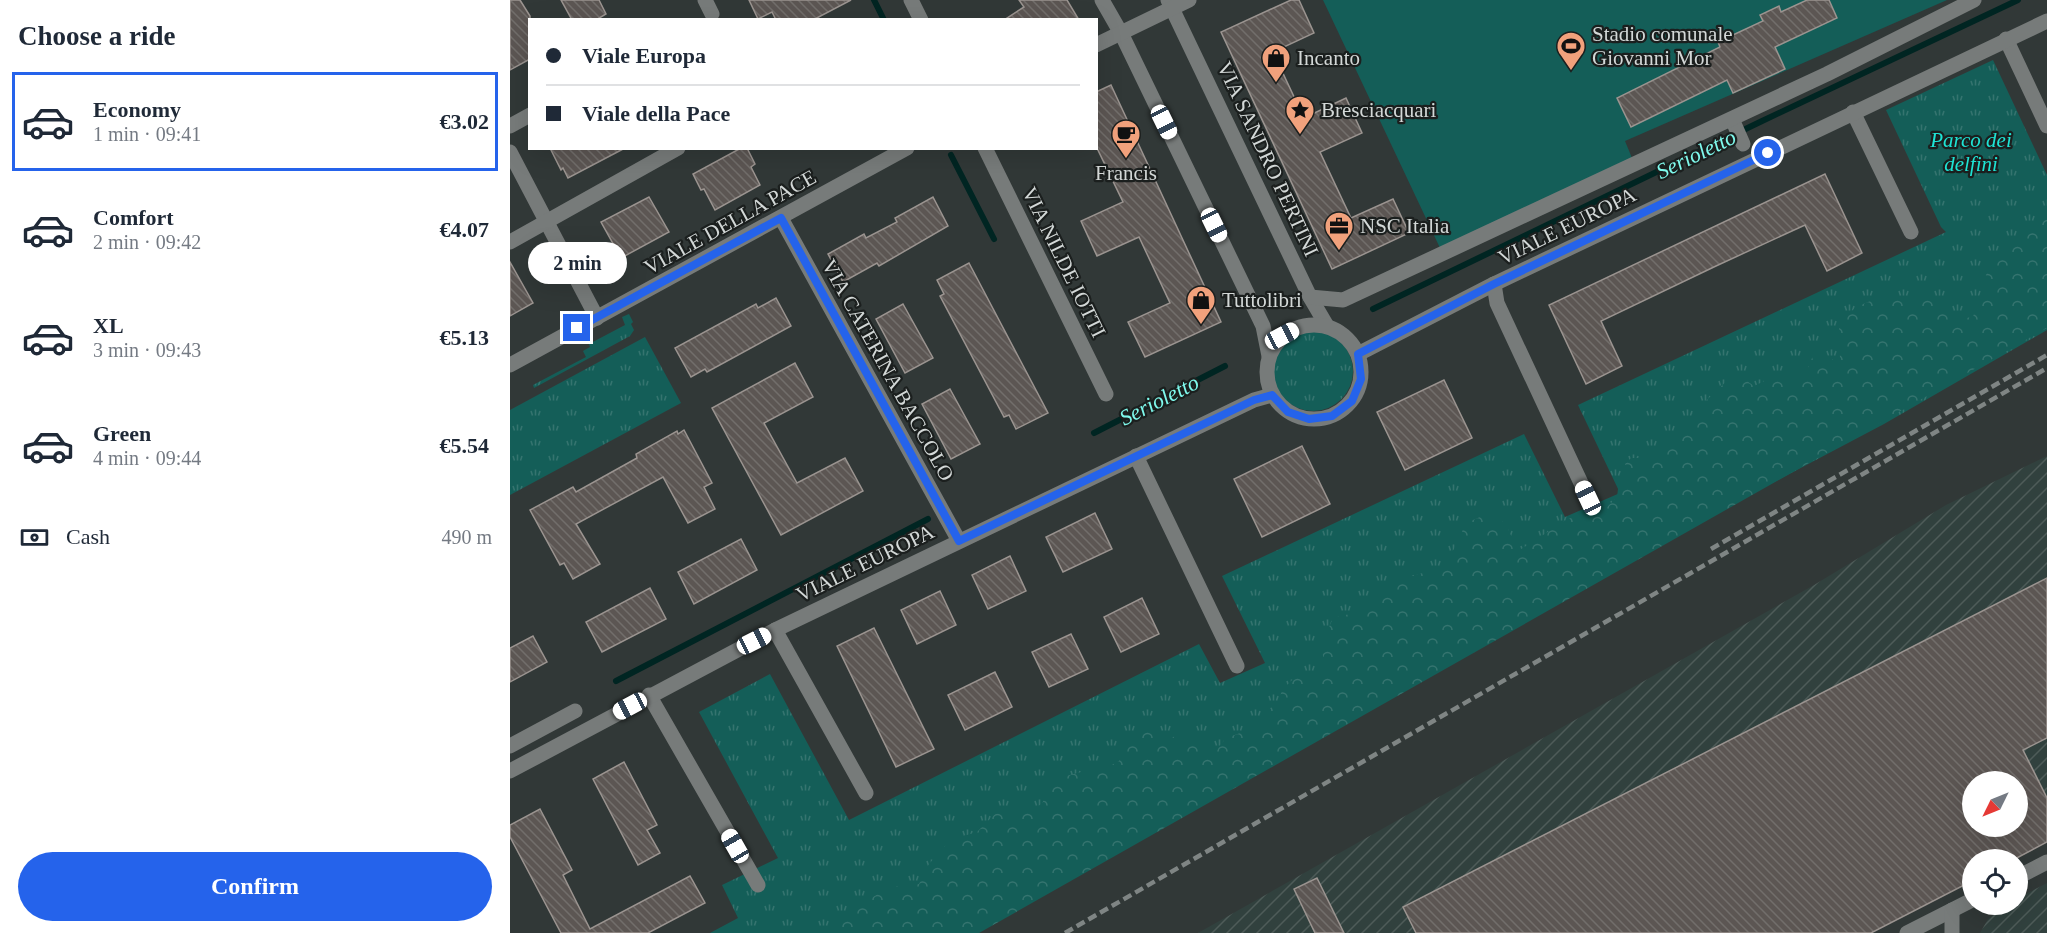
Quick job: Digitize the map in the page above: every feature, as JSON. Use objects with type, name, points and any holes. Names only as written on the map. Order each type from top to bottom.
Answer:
[{"type":"street","points":[[705,0],[710,18]]},
{"type":"street","points":[[911,0],[920,18]]},
{"type":"street","points":[[1102,0],[1122,34],[1263,326],[1269,356],[1266,376],[1272,395],[1288,412],[1309,419],[1332,416],[1352,401],[1361,379],[1358,354],[1346,336],[1327,326],[1303,325],[1292,330],[1282,336],[1269,356]]},
{"type":"street","points":[[1098,44],[1122,34],[1171,5],[1189,0]]},
{"type":"street","points":[[1310,297],[1343,300],[1733,122],[1974,0]]},
{"type":"street","name":"VIA SANDRO PERTINI","points":[[1171,5],[1310,297],[1327,326]]},
{"type":"street","name":"VIALE EUROPA","points":[[1358,354],[1494,284],[2047,21]]},
{"type":"street","points":[[2006,39],[2047,126]]},
{"type":"street","points":[[1852,112],[1911,232]]},
{"type":"street","points":[[510,126],[528,116]]},
{"type":"street","points":[[1733,122],[1742,142]]},
{"type":"street","points":[[510,242],[674,150]]},
{"type":"street","name":"VIALE DELLA PACE","points":[[510,365],[903,150]]},
{"type":"street","name":"VIA NILDE IOTTI","points":[[986,150],[1106,394]]},
{"type":"street","points":[[510,152],[597,318]]},
{"type":"street","name":"VIA CATERINA BACCOLO","points":[[781,218],[959,541]]},
{"type":"street","name":"VIALE EUROPA","points":[[1494,284],[1497,303],[1588,498]]},
{"type":"street","name":"VIALE EUROPA","points":[[510,771],[775,630],[1254,400],[1272,395]]},
{"type":"street","points":[[1136,456],[1237,666]]},
{"type":"street","points":[[775,630],[866,793]]},
{"type":"street","points":[[650,695],[758,885]]},
{"type":"street","points":[[510,746],[575,711]]},
{"type":"street","points":[[2028,872],[2047,862]]},
{"type":"street","points":[[1907,933],[1962,905]]},
{"type":"street","points":[[1952,910],[1952,933]]},
{"type":"shaded area","points":[[2047,456],[2047,842],[2028,852],[2028,849],[1962,849],[1962,886],[1871,933],[1198,933],[1814,585],[1946,505]]},
{"type":"shaded area","points":[[2047,883],[2047,933],[1980,933],[1993,915],[2028,915],[2028,893]]},
{"type":"green space","name":"Stadio comunale Giovanni Mor","points":[[1323,0],[1947,0],[1625,141],[1632,158],[1440,248]]},
{"type":"green space","name":"Parco dei delfini","points":[[1993,60],[2047,175],[2047,330],[1884,424],[1642,552],[976,933],[710,933],[738,918],[722,885],[778,858],[699,712],[770,674],[849,820],[1199,644],[1220,683],[1265,663],[1222,576],[1524,434],[1565,517],[1620,493],[1578,405],[1946,232],[1941,227],[1886,110]]},
{"type":"green space","points":[[2047,206],[2047,328],[979,933],[839,933],[844,919],[861,904],[890,887],[919,884],[929,864],[950,840],[977,832],[995,814],[1010,811],[1033,811],[1049,797],[1049,786],[1062,777],[1089,770],[1101,771],[1119,761],[1128,740],[1141,728],[1158,732],[1169,740],[1175,736],[1196,743],[1203,753],[1214,756],[1228,737],[1244,732],[1251,734],[1259,725],[1261,714],[1278,703],[1282,690],[1295,677],[1318,672],[1327,666],[1320,648],[1333,618],[1354,613],[1367,604],[1387,581],[1423,573],[1442,565],[1454,549],[1466,523],[1494,511],[1508,529],[1518,551],[1568,519],[1607,507],[1617,497],[1619,481],[1626,475],[1625,464],[1631,458],[1646,458],[1652,452],[1676,448],[1693,413],[1733,375],[1740,376],[1754,386],[1781,373],[1793,378],[1808,368],[1814,353],[1829,356],[1834,361],[1840,358],[1839,324],[1856,307],[1892,292],[1905,303],[1913,306],[1926,297],[1957,319],[1973,317],[1988,269],[2003,241],[2028,232]]},
{"type":"green space","points":[[629,314],[634,330],[630,336],[534,388],[533,385],[586,357],[583,351],[590,347],[589,344],[625,325],[622,317]]},
{"type":"green space","points":[[1313,331],[1328,334],[1341,343],[1350,356],[1353,371],[1350,386],[1341,399],[1328,408],[1313,411],[1298,408],[1285,399],[1276,386],[1273,371],[1276,356],[1285,343],[1298,334]]},
{"type":"green space","points":[[645,337],[681,403],[510,495],[510,410]]},
{"type":"building","points":[[510,0],[520,0],[530,16],[528,18],[528,60],[510,70]]},
{"type":"building","points":[[561,0],[599,0],[606,14],[599,18],[571,18]]},
{"type":"building","points":[[749,0],[851,0],[817,18],[775,18],[772,12],[758,18]]},
{"type":"building","points":[[1019,0],[1067,0],[1078,18],[1007,18],[1024,7]]},
{"type":"building","points":[[1291,0],[1299,0],[1314,33],[1273,52],[1304,118],[1346,98],[1362,133],[1320,152],[1351,218],[1393,199],[1409,233],[1332,269],[1221,32]]},
{"type":"building","points":[[1807,0],[1829,0],[1837,18],[1775,47],[1785,69],[1733,93],[1727,80],[1631,127],[1617,98],[1720,47],[1718,42],[1763,21],[1760,15],[1779,6],[1781,12]]},
{"type":"building","points":[[1111,85],[1221,322],[1145,357],[1128,322],[1170,303],[1139,237],[1097,256],[1081,221],[1123,202],[1098,150],[1098,91]]},
{"type":"building","points":[[551,150],[621,150],[568,178],[563,168],[561,170]]},
{"type":"building","points":[[737,150],[748,150],[755,164],[751,167],[760,185],[715,210],[693,174]]},
{"type":"building","points":[[1825,174],[1862,253],[1827,271],[1805,225],[1716,266],[1601,321],[1622,366],[1586,384],[1549,305]]},
{"type":"building","points":[[649,197],[669,232],[621,258],[601,222]]},
{"type":"building","points":[[933,197],[948,226],[879,266],[877,263],[843,282],[828,254],[864,234],[866,238],[897,222],[895,218]]},
{"type":"building","points":[[510,262],[533,303],[510,316]]},
{"type":"building","points":[[969,263],[1048,413],[1016,429],[1009,415],[1004,417],[940,296],[944,294],[937,280]]},
{"type":"building","points":[[776,298],[791,326],[707,372],[705,369],[691,377],[675,348],[756,304],[758,308]]},
{"type":"building","points":[[903,304],[933,358],[905,373],[876,319]]},
{"type":"building","points":[[795,363],[813,397],[764,423],[797,483],[845,458],[863,491],[781,535],[712,408]]},
{"type":"building","points":[[1444,380],[1472,438],[1405,470],[1377,412]]},
{"type":"building","points":[[950,389],[980,444],[951,459],[922,404]]},
{"type":"building","points":[[684,430],[712,483],[704,487],[715,509],[688,523],[663,477],[576,524],[600,564],[573,579],[564,563],[560,565],[530,510],[573,487],[576,492],[637,458],[636,454],[677,431],[678,434]]},
{"type":"building","points":[[1302,446],[1330,504],[1262,537],[1234,479]]},
{"type":"building","points":[[1095,513],[1112,549],[1063,572],[1046,537]]},
{"type":"building","points":[[741,539],[757,570],[694,604],[678,572]]},
{"type":"building","points":[[1010,556],[1026,591],[988,609],[972,575]]},
{"type":"building","points":[[2047,578],[2047,738],[2023,750],[2047,798],[2047,842],[2028,852],[2028,849],[1962,849],[1962,886],[1871,933],[1416,933],[1403,907]]},
{"type":"building","points":[[650,588],[666,619],[602,652],[586,622]]},
{"type":"building","points":[[940,591],[956,625],[917,644],[901,610]]},
{"type":"building","points":[[1142,598],[1159,634],[1121,652],[1104,617]]},
{"type":"building","points":[[874,628],[934,749],[896,767],[837,646]]},
{"type":"building","points":[[1071,634],[1088,669],[1049,687],[1032,652]]},
{"type":"building","points":[[533,636],[547,662],[510,682],[510,648]]},
{"type":"building","points":[[995,672],[1012,707],[965,730],[948,695]]},
{"type":"building","points":[[624,762],[657,825],[647,830],[660,853],[638,865],[593,779]]},
{"type":"building","points":[[540,809],[572,870],[563,875],[590,929],[690,876],[705,903],[648,933],[561,933],[510,837],[510,825]]},
{"type":"building","points":[[1317,878],[1344,933],[1315,933],[1294,889]]},
{"type":"waterway","name":"Serioletto","points":[[874,0],[883,18]]},
{"type":"waterway","name":"Serioletto","points":[[1373,309],[2018,0]]},
{"type":"waterway","name":"Serioletto","points":[[951,155],[994,239]]},
{"type":"waterway","name":"Serioletto","points":[[1094,433],[1225,366]]},
{"type":"waterway","points":[[616,681],[928,519]]},
{"type":"railway","points":[[1711,549],[2047,355]]},
{"type":"railway","points":[[1065,933],[2047,368]]},
{"type":"place","name":"Stadio comunale Giovanni Mor","points":[[1571,72]]},
{"type":"place","name":"Incanto","points":[[1276,84]]},
{"type":"place","name":"Bresciacquari","points":[[1300,136]]},
{"type":"place","name":"Francis","points":[[1126,160]]},
{"type":"place","name":"NSC Italia","points":[[1339,252]]},
{"type":"place","name":"Tuttolibri","points":[[1201,326]]},
{"type":"route","points":[[577,328],[781,218],[959,541],[1254,400],[1272,395],[1288,412],[1309,419],[1332,416],[1352,401],[1361,379],[1358,354],[1494,284],[1768,153]]}]
